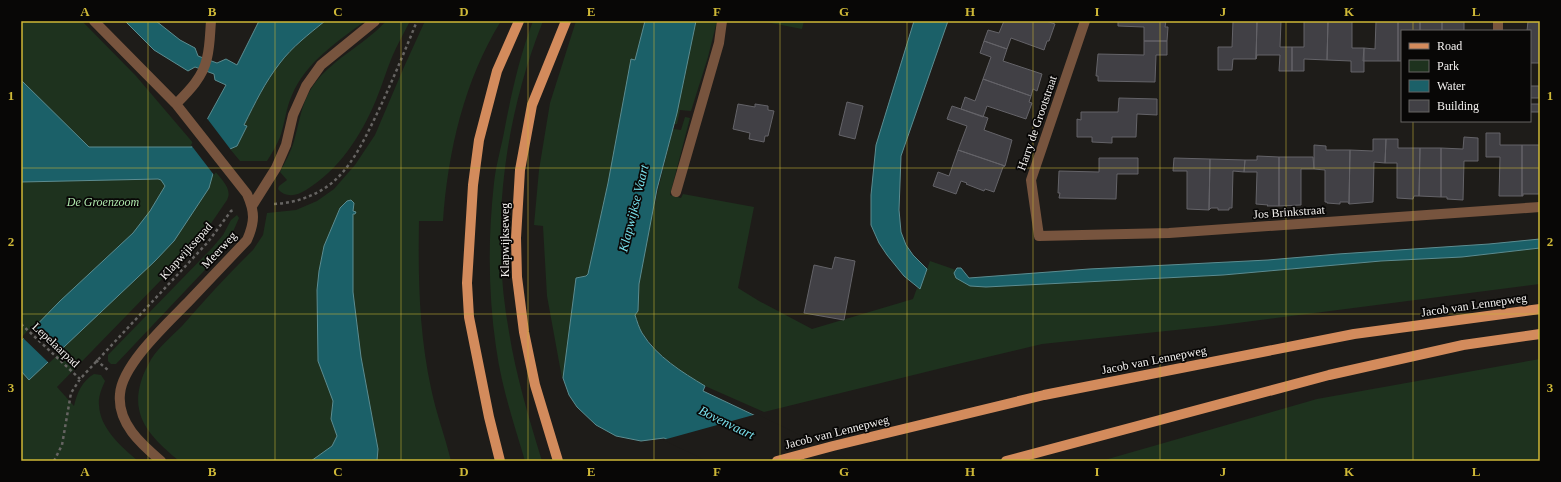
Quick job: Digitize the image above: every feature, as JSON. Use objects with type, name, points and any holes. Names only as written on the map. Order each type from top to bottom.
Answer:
[{"type":"main road","points":[[500,461],[489,417],[470,317],[467,283],[473,185],[479,140],[497,71],[519,21]]},
{"type":"main road","name":"Klapwijkseweg","points":[[558,461],[535,385],[524,332],[517,277],[516,238],[520,170],[532,105],[566,21]]},
{"type":"main road","name":"Jacob van Lennepweg","points":[[777,461],[1044,395],[1346,336],[1540,309]]},
{"type":"main road","points":[[1006,461],[1181,416],[1245,397],[1329,375],[1463,345],[1540,334]]},
{"type":"street","name":"Meerweg","points":[[94,21],[176,104],[247,194],[252,206],[252,227],[247,240],[154,338],[133,363],[122,382],[120,395],[121,411],[126,424],[134,436],[161,461]]},
{"type":"street","points":[[176,104],[190,90],[203,71],[207,59],[211,21]]},
{"type":"street","points":[[252,206],[276,168],[286,145],[293,114],[306,86],[320,65],[375,21]]},
{"type":"street","points":[[676,192],[719,42],[722,21]]},
{"type":"street","name":"Harry de Grootstraat","points":[[1040,236],[1031,180],[1085,21]]},
{"type":"street","name":"Jos Brinkstraat","points":[[1040,236],[1170,233],[1540,207]]},
{"type":"path","name":"Klapwijksepad","points":[[54,461],[62,445],[70,393],[80,378],[208,242],[231,211],[240,207],[283,204],[302,200],[329,186],[342,173],[358,152],[383,102],[417,21]]},
{"type":"path","name":"Lepelaarpad","points":[[21,324],[80,378]]},
{"type":"green space","name":"De Groenzoom","points":[[21,21],[82,21],[136,76],[194,144],[193,147],[165,147],[213,173],[214,170],[227,188],[227,200],[199,241],[57,387],[74,406],[78,392],[86,380],[94,374],[101,375],[105,381],[100,393],[99,402],[100,414],[103,422],[113,437],[138,461],[21,461]]},
{"type":"green space","points":[[325,21],[365,21],[323,54],[305,72],[292,95],[280,137],[267,161],[240,161],[230,149],[237,146],[247,126],[244,125],[265,85],[285,57]]},
{"type":"green space","points":[[386,21],[410,21],[392,57],[370,113],[356,139],[339,162],[318,182],[295,195],[284,194],[278,189],[279,186],[287,180],[280,172],[294,141],[303,108],[311,89],[327,70],[368,38]]},
{"type":"green space","points":[[425,21],[501,21],[477,68],[460,117],[449,169],[443,221],[419,221],[419,284],[424,346],[433,397],[451,461],[377,461],[378,449],[361,357],[353,292],[353,214],[355,214],[355,212],[353,211],[319,271],[317,290],[318,361],[333,401],[332,423],[337,436],[332,446],[311,461],[179,461],[154,438],[141,417],[138,403],[140,386],[143,375],[151,360],[163,344],[182,326],[253,250],[263,235],[267,213],[296,210],[317,201],[334,189],[355,165],[375,135]]},
{"type":"green space","points":[[533,21],[543,21],[519,96],[510,135],[504,174],[501,214],[501,253],[503,293],[515,365],[542,461],[525,461],[508,404],[498,361],[493,326],[490,285],[491,224],[496,169],[510,100],[524,47]]},
{"type":"green space","points":[[576,21],[645,21],[635,60],[632,59],[608,183],[588,274],[586,276],[576,278],[562,378],[547,296],[543,226],[534,225],[539,170],[550,103]]},
{"type":"green space","points":[[696,21],[717,21],[708,57],[691,111],[680,110],[677,124],[674,124]]},
{"type":"green space","points":[[761,21],[804,21],[802,29]]},
{"type":"green space","points":[[685,117],[690,118],[670,195],[681,198],[683,194],[754,207],[738,288],[812,329],[913,299],[917,288],[920,289],[930,261],[956,270],[955,271],[970,286],[986,287],[1223,275],[1381,261],[1462,257],[1540,248],[1540,284],[1214,326],[1042,344],[764,412],[705,386],[673,366],[658,352],[641,332],[635,315],[638,308],[638,287],[646,244],[673,129],[681,130]]},
{"type":"green space","points":[[237,215],[239,218],[232,234],[237,236],[116,364],[111,364],[108,361],[108,355],[212,248],[223,235],[231,220]]},
{"type":"green space","points":[[1540,359],[1540,461],[1101,461],[1317,399]]},
{"type":"water","points":[[125,21],[156,21],[180,40],[195,48],[198,56],[217,63],[226,59],[237,65],[259,21],[325,21],[295,46],[275,70],[260,93],[244,125],[247,126],[237,146],[230,149],[214,170],[209,188],[174,241],[155,261],[29,380],[21,371],[21,341],[60,301],[133,233],[150,211],[165,186],[161,180],[158,179],[21,182],[21,80],[89,147],[192,147],[226,85],[215,80],[214,74],[195,67],[188,71],[154,50]]},
{"type":"water","points":[[645,21],[696,21],[677,113],[657,189],[639,284],[638,311],[635,315],[639,327],[648,342],[662,357],[705,386],[703,391],[779,427],[712,461],[664,438],[641,441],[616,436],[596,425],[577,407],[569,395],[563,378],[576,278],[586,276],[588,274],[608,183],[631,59],[635,60]]},
{"type":"water","points":[[914,21],[948,21],[901,156],[899,210],[901,232],[906,245],[913,255],[927,269],[920,289],[904,276],[887,255],[879,243],[871,225],[871,195],[876,145]]},
{"type":"water","points":[[351,200],[354,203],[353,211],[356,212],[353,214],[353,292],[361,357],[378,449],[377,461],[311,461],[332,446],[337,436],[331,419],[333,401],[318,361],[317,290],[324,246],[340,208],[347,201]]},
{"type":"water","points":[[1540,239],[1540,248],[1462,257],[1381,261],[1223,275],[986,287],[970,286],[956,278],[954,273],[957,268],[961,268],[969,278],[1089,269],[1268,260]]},
{"type":"pier","points":[[206,117],[231,150],[214,175],[191,145]]},
{"type":"pier","points":[[33,325],[61,352],[49,363],[22,337]]},
{"type":"pier","points":[[757,414],[848,459],[849,461],[707,461],[663,440]]},
{"type":"building","points":[[1004,21],[1046,21],[1055,24],[1044,50],[1011,38],[1007,49],[984,41],[988,30],[999,33]]},
{"type":"building","points":[[1118,21],[1166,21],[1165,27],[1168,27],[1167,41],[1144,41],[1144,27],[1118,26]]},
{"type":"building","points":[[1233,21],[1257,21],[1256,59],[1233,59],[1232,70],[1218,70],[1218,47],[1232,47]]},
{"type":"building","points":[[1257,21],[1281,21],[1280,47],[1292,47],[1292,71],[1279,71],[1280,55],[1257,55],[1256,59]]},
{"type":"building","points":[[1304,21],[1328,21],[1327,60],[1304,59],[1304,71],[1292,71],[1292,47],[1304,47]]},
{"type":"building","points":[[1328,21],[1352,21],[1352,48],[1364,48],[1364,72],[1351,72],[1351,61],[1327,60]]},
{"type":"building","points":[[1376,21],[1398,21],[1398,61],[1363,61],[1364,48],[1375,49]]},
{"type":"building","points":[[1398,21],[1420,21],[1420,30],[1401,30],[1401,61],[1398,61]]},
{"type":"building","points":[[1420,21],[1442,21],[1442,30],[1420,30]]},
{"type":"building","points":[[1442,21],[1464,21],[1464,30],[1442,30]]},
{"type":"building","points":[[1528,21],[1540,21],[1540,63],[1531,63],[1531,30],[1527,30]]},
{"type":"building","points":[[984,41],[1007,49],[1003,61],[1042,74],[1037,91],[1033,89],[1031,96],[983,79],[991,57],[980,53]]},
{"type":"building","points":[[1144,41],[1167,41],[1167,55],[1156,55],[1155,82],[1098,81],[1098,76],[1096,76],[1098,54],[1144,55]]},
{"type":"building","points":[[983,79],[1031,96],[1029,102],[1032,103],[1026,119],[987,106],[983,117],[961,109],[965,97],[975,101]]},
{"type":"building","points":[[1531,86],[1539,86],[1539,98],[1531,98]]},
{"type":"building","points":[[1119,98],[1157,99],[1157,115],[1137,114],[1136,137],[1112,137],[1112,143],[1092,142],[1092,137],[1077,137],[1077,119],[1081,120],[1081,112],[1118,112]]},
{"type":"building","points":[[847,102],[863,106],[855,139],[839,135]]},
{"type":"building","points":[[738,104],[755,107],[755,104],[768,106],[768,110],[774,111],[768,136],[765,136],[764,142],[749,139],[750,133],[733,129]]},
{"type":"building","points":[[1531,104],[1540,104],[1540,112],[1531,112]]},
{"type":"building","points":[[952,106],[988,118],[984,130],[1012,140],[1005,166],[958,150],[967,126],[947,119]]},
{"type":"building","points":[[1486,133],[1500,133],[1500,145],[1522,145],[1522,196],[1499,196],[1500,157],[1486,157]]},
{"type":"building","points":[[1464,137],[1478,138],[1478,161],[1464,161],[1463,200],[1447,199],[1447,197],[1441,197],[1441,148],[1463,149]]},
{"type":"building","points":[[1373,139],[1386,139],[1385,163],[1374,162],[1373,202],[1349,204],[1350,150],[1373,151]]},
{"type":"building","points":[[1386,139],[1398,139],[1398,148],[1420,148],[1419,196],[1414,196],[1413,199],[1397,198],[1397,163],[1385,163]]},
{"type":"building","points":[[1314,145],[1326,146],[1326,150],[1350,150],[1349,204],[1348,202],[1340,202],[1340,204],[1325,202],[1325,170],[1314,169]]},
{"type":"building","points":[[1522,145],[1540,145],[1540,194],[1523,194],[1522,196]]},
{"type":"building","points":[[1420,148],[1441,148],[1441,197],[1419,196]]},
{"type":"building","points":[[958,150],[1005,166],[1003,167],[994,192],[985,189],[984,191],[961,181],[956,194],[933,186],[938,172],[949,176]]},
{"type":"building","points":[[1257,156],[1279,157],[1279,206],[1256,204],[1257,172],[1244,172],[1245,160],[1257,160]]},
{"type":"building","points":[[1279,157],[1313,157],[1314,169],[1301,169],[1301,205],[1279,206]]},
{"type":"building","points":[[1099,158],[1138,158],[1138,174],[1117,174],[1116,199],[1059,198],[1059,171],[1099,172]]},
{"type":"building","points":[[1174,158],[1210,159],[1209,210],[1187,209],[1187,171],[1173,171]]},
{"type":"building","points":[[1210,159],[1245,160],[1244,172],[1233,171],[1232,208],[1229,208],[1229,210],[1218,210],[1218,208],[1211,208],[1209,210]]},
{"type":"building","points":[[835,257],[855,261],[844,320],[804,313],[814,265],[832,269]]},
{"type":"water label","name":"Klapwijkse Vaart","points":[[633,208]]},
{"type":"water label","name":"Bovenvaart","points":[[727,422]]}]
